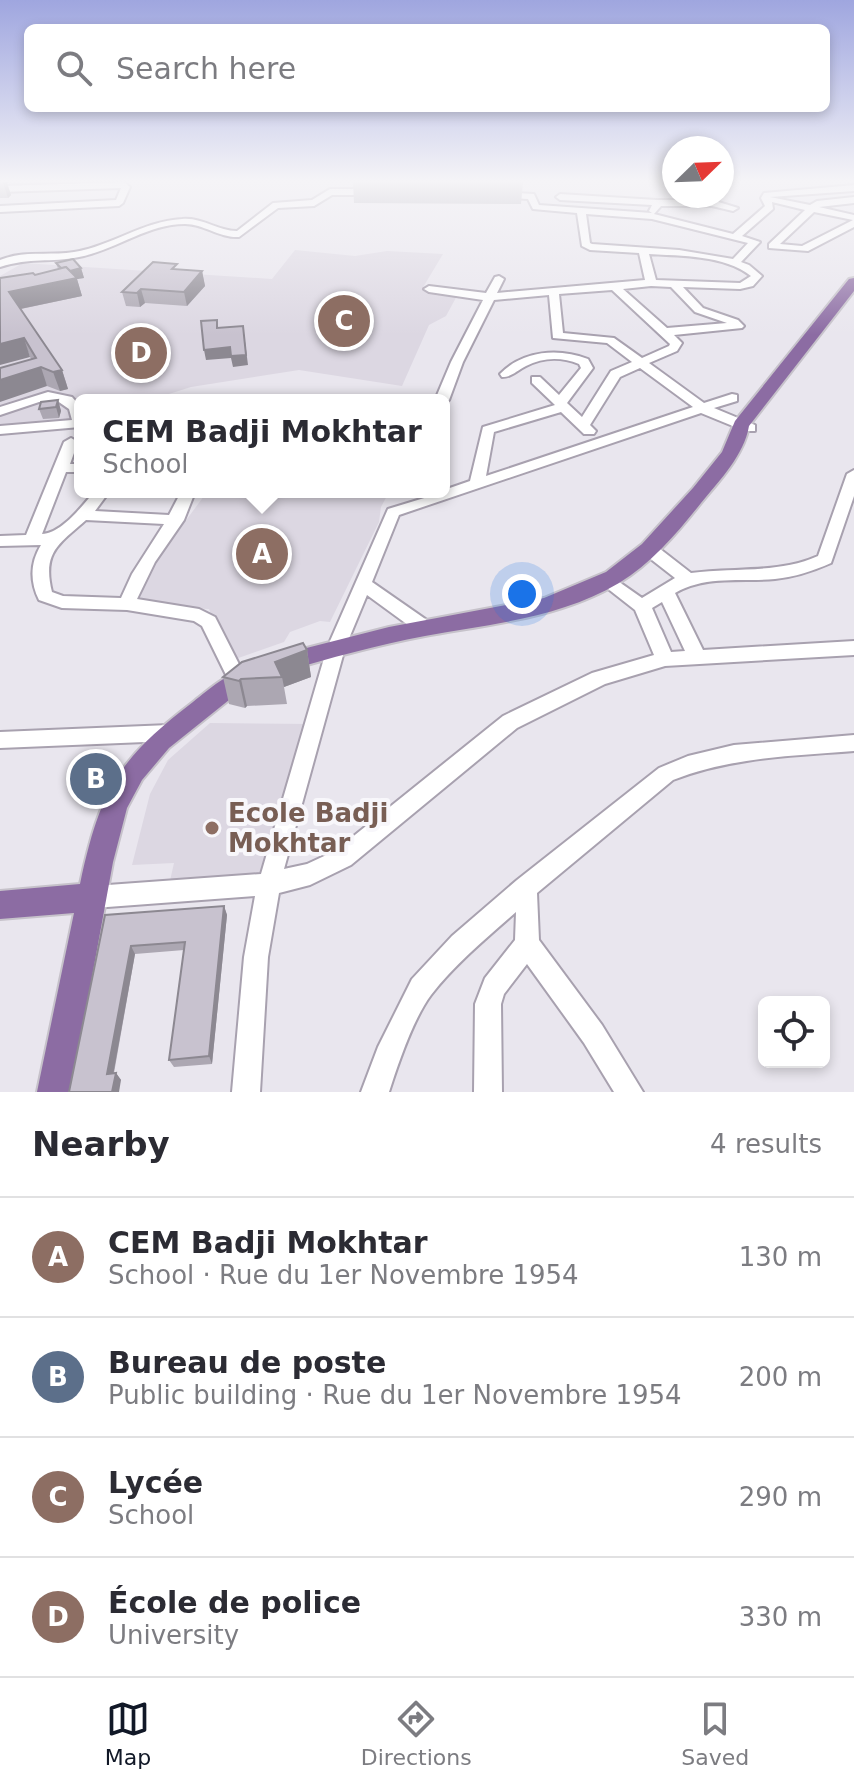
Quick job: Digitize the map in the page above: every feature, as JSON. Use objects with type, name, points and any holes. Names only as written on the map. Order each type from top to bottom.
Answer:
[{"type":"main road","points":[[54,1092],[99,862],[114,806],[133,772],[169,733],[238,680],[336,648],[532,608],[582,593],[606,581],[649,549],[670,528],[715,473],[744,429],[854,282]]},
{"type":"main road","points":[[744,429],[854,299]]},
{"type":"main road","points":[[0,905],[94,897]]},
{"type":"street","points":[[0,264],[24,256],[80,254],[133,233]]},
{"type":"street","points":[[219,233],[240,233]]},
{"type":"street","points":[[429,289],[488,297],[651,283],[740,286],[749,284],[757,276],[754,271],[734,263],[686,253],[587,246],[583,233]]},
{"type":"street","points":[[719,233],[772,246],[804,249],[833,233]]},
{"type":"street","points":[[735,237],[740,233]]},
{"type":"street","points":[[772,246],[786,233]]},
{"type":"street","points":[[734,263],[755,242]]},
{"type":"street","points":[[643,250],[651,283]]},
{"type":"street","points":[[444,394],[499,279]]},
{"type":"street","points":[[666,332],[738,326],[699,310],[674,284]]},
{"type":"street","points":[[583,425],[615,374],[676,346],[666,332],[615,287]]},
{"type":"street","points":[[554,293],[557,336],[606,339],[704,409],[744,429]]},
{"type":"street","points":[[477,484],[488,430],[562,405],[587,368],[584,362],[567,356],[550,355],[518,364],[506,374]]},
{"type":"street","points":[[536,380],[600,442]]},
{"type":"street","points":[[0,411],[59,395],[74,406]]},
{"type":"street","points":[[450,493],[732,398]]},
{"type":"street","points":[[0,430],[74,423]]},
{"type":"street","points":[[33,538],[71,442]]},
{"type":"street","points":[[60,468],[74,468]]},
{"type":"street","points":[[642,606],[687,579],[792,570],[813,566],[825,559],[854,474]]},
{"type":"street","points":[[97,498],[83,515],[43,550],[40,579],[45,596],[62,602],[127,604],[199,615],[209,622],[238,680]]},
{"type":"street","points":[[127,604],[135,578],[176,520],[185,498]]},
{"type":"street","points":[[246,1092],[256,957],[269,884],[336,648],[398,498]]},
{"type":"street","points":[[393,512],[435,498]]},
{"type":"street","points":[[83,515],[176,520]]},
{"type":"street","points":[[0,541],[54,539]]},
{"type":"street","points":[[649,549],[687,579]]},
{"type":"street","points":[[606,581],[642,606],[665,659]]},
{"type":"street","points":[[364,585],[425,628]]},
{"type":"street","points":[[666,593],[697,656]]},
{"type":"street","points":[[94,897],[269,884],[310,874],[343,858],[510,722],[599,678],[665,659],[854,648]]},
{"type":"street","points":[[0,740],[169,733]]},
{"type":"street","points":[[375,1092],[387,1056],[421,988],[461,945],[525,888],[666,774],[692,762],[720,756],[854,743]]},
{"type":"street","points":[[525,888],[527,944],[593,1034],[629,1092]]},
{"type":"street","points":[[488,1092],[488,1004],[494,987],[527,944]]},
{"type":"shaded area","points":[[295,250],[355,256],[387,251],[443,254],[422,289],[458,294],[446,316],[429,325],[402,386],[299,370],[191,387],[169,394],[74,394],[74,421],[0,427],[0,276],[23,263],[272,279]]},
{"type":"shaded area","points":[[203,498],[386,498],[379,522],[330,622],[320,621],[290,632],[284,642],[230,661],[209,609],[142,606],[138,585]]},
{"type":"shaded area","name":"Ecole Badji Mokhtar","points":[[210,723],[311,724],[268,879],[169,885],[174,863],[132,865],[150,794],[168,760]]},
{"type":"building","points":[[73,259],[81,268],[70,271],[56,263]]},
{"type":"building","points":[[153,262],[177,264],[172,269],[202,271],[184,292],[141,289],[137,293],[122,292]]},
{"type":"building","points":[[66,267],[77,278],[9,292],[62,370],[53,372],[41,367],[0,380],[0,368],[36,358],[24,338],[0,344],[0,278],[35,275]]},
{"type":"building","points":[[217,320],[217,328],[243,326],[246,355],[231,356],[230,347],[204,350],[201,321]]},
{"type":"building","points":[[58,400],[56,407],[39,409],[41,402]]},
{"type":"building","points":[[303,643],[307,650],[275,662],[282,677],[239,681],[223,677],[242,662]]},
{"type":"building","points":[[224,906],[209,1056],[169,1060],[185,942],[131,946],[107,1074],[116,1073],[112,1092],[69,1092],[105,915]]},
{"type":"place","name":"Lycée","points":[[344,321]]},
{"type":"place","name":"École de police","points":[[141,353]]},
{"type":"place","name":"CEM Badji Mokhtar","points":[[262,554]]},
{"type":"place","name":"Bureau de poste","points":[[96,779]]},
{"type":"place","name":"Ecole Badji Mokhtar","points":[[212,828]]}]
